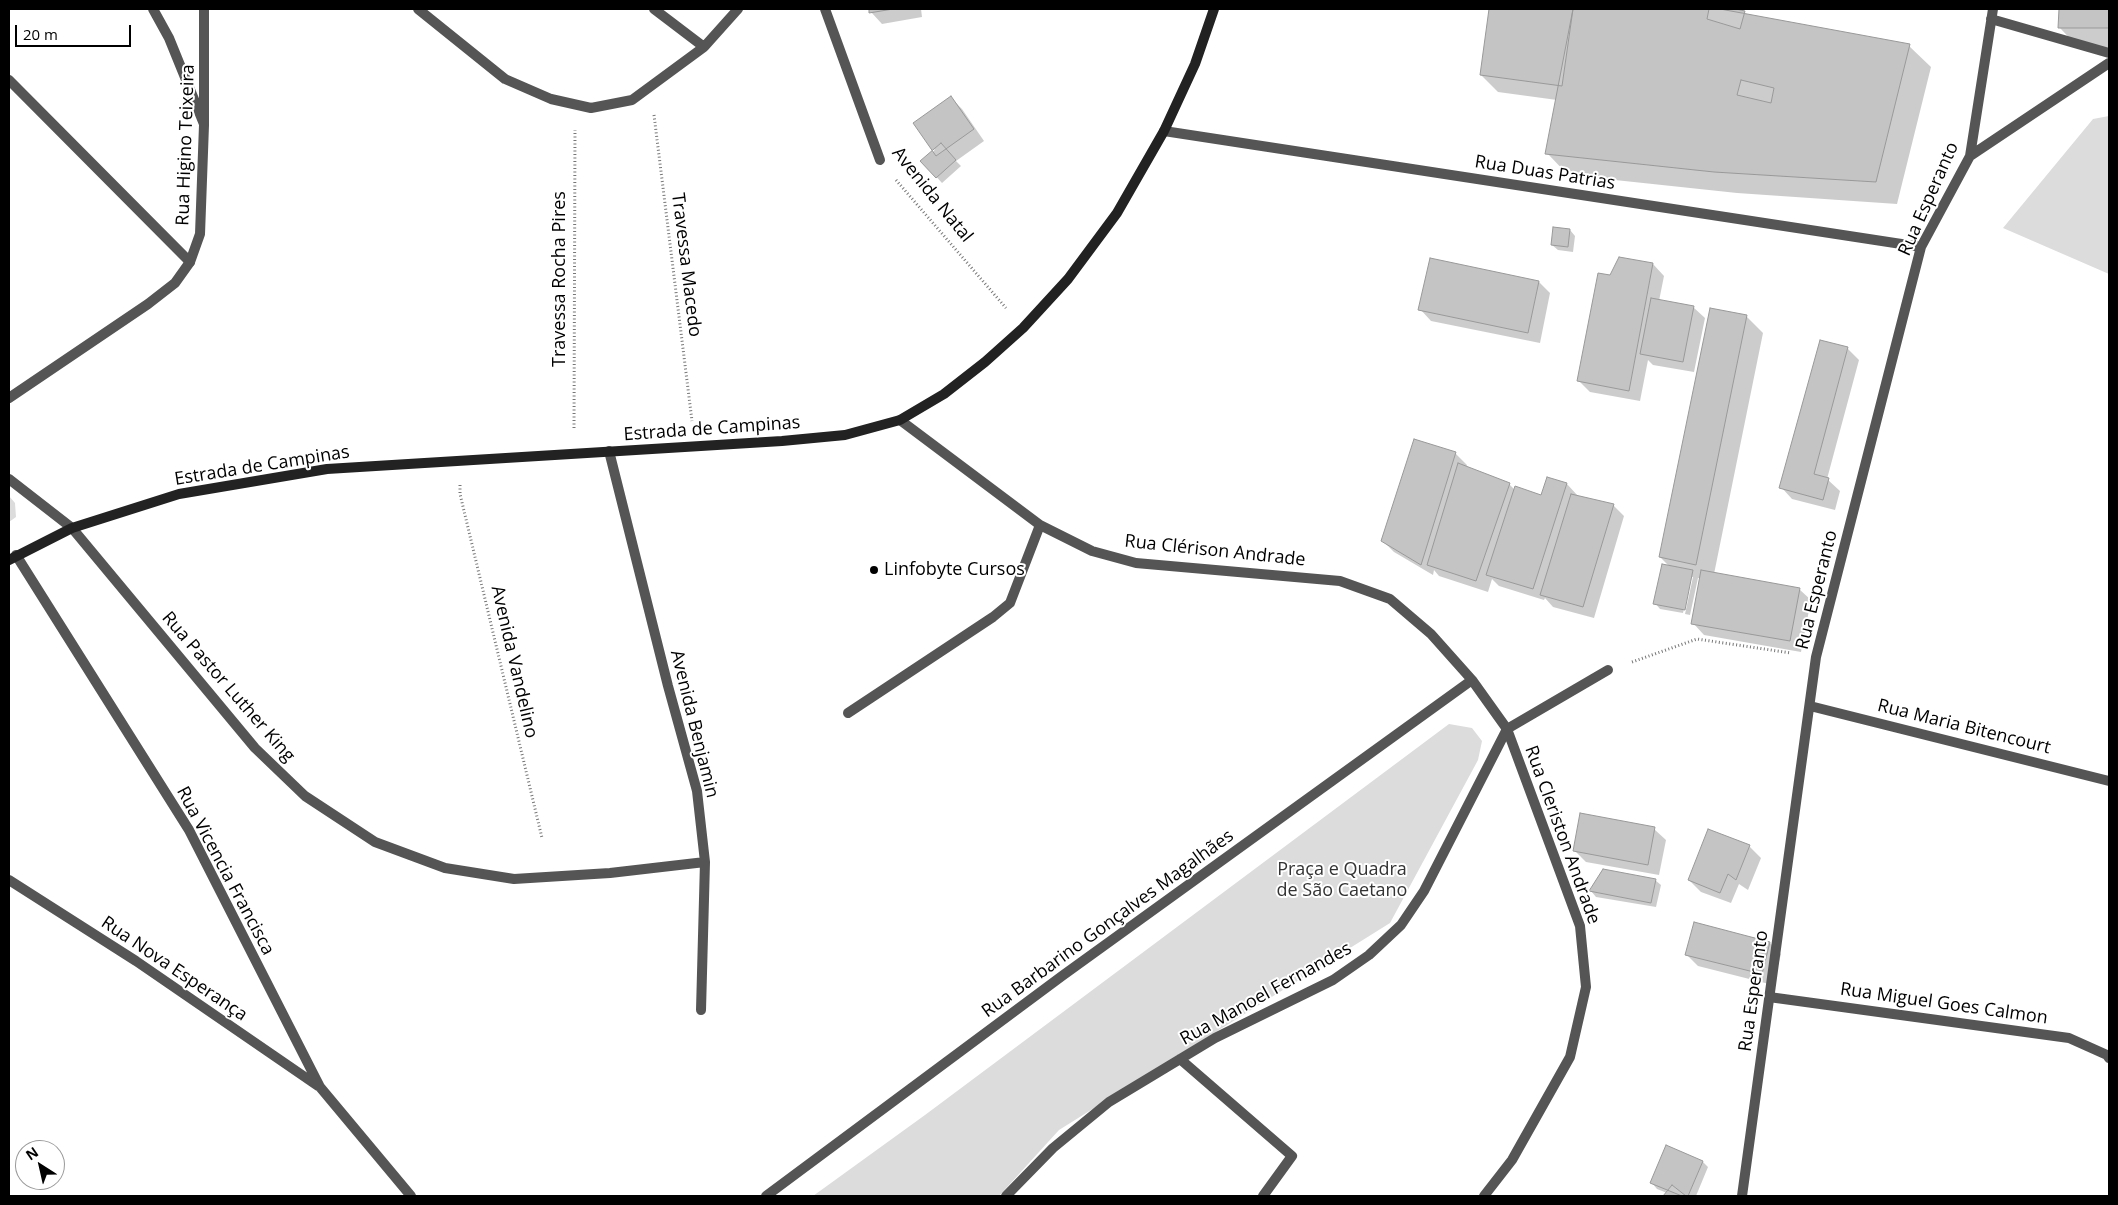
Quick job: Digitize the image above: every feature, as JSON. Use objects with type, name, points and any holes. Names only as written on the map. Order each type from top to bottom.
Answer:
[{"type":"main road","name":"Estrada de Campinas","points":[[12,558],[72,528],[180,494],[327,469],[844,436],[900,420],[944,394],[985,362],[1023,328],[1068,280],[1117,214],[1164,131],[1194,64],[1214,9]]},
{"type":"street","points":[[152,9],[169,38],[204,125]]},
{"type":"street","name":"Rua Higino Teixeira","points":[[9,398],[148,304],[175,283],[190,262],[200,234],[204,125],[204,9]]},
{"type":"street","points":[[418,9],[505,79],[551,99],[592,108],[632,100],[704,46],[738,9]]},
{"type":"street","points":[[654,9],[704,46]]},
{"type":"street","name":"Avenida Natal","points":[[825,9],[880,160]]},
{"type":"street","points":[[1992,14],[2109,53]]},
{"type":"street","name":"Rua Esperanto","points":[[1742,1196],[1816,657],[1921,248],[1970,156],[1992,14]]},
{"type":"street","points":[[1970,156],[2109,63]]},
{"type":"street","points":[[9,80],[190,262]]},
{"type":"street","name":"Rua Duas Patrias","points":[[1164,131],[1921,248]]},
{"type":"street","name":"Rua Clérison Andrade","points":[[900,420],[1040,525],[1092,551],[1136,563],[1340,581],[1390,599],[1431,634],[1472,680],[1507,728]]},
{"type":"street","name":"Avenida Benjamin","points":[[609,451],[668,686],[697,791],[705,862],[701,1010]]},
{"type":"street","name":"Rua Pastor Luther King","points":[[9,479],[72,528],[254,748],[305,796],[375,842],[445,868],[514,879],[610,873],[705,862]]},
{"type":"street","points":[[848,714],[994,617],[1010,603],[1040,525]]},
{"type":"street","name":"Rua Vicencia Francisca","points":[[12,558],[189,830],[320,1087],[411,1196]]},
{"type":"street","points":[[1507,728],[1608,670]]},
{"type":"street","name":"Rua Barbarino Gonçalves Magalhães","points":[[766,1196],[1062,976],[1472,680]]},
{"type":"street","name":"Rua Maria Bitencourt","points":[[1810,706],[2109,780]]},
{"type":"street","name":"Rua Manoel Fernandes","points":[[1006,1196],[1053,1148],[1109,1102],[1215,1038],[1333,980],[1369,955],[1401,925],[1424,892],[1507,728]]},
{"type":"street","name":"Rua Cleriston Andrade","points":[[1484,1196],[1512,1160],[1570,1057],[1586,986],[1580,926],[1507,728]]},
{"type":"street","name":"Rua Nova Esperança","points":[[9,880],[136,961],[320,1087]]},
{"type":"street","name":"Rua Miguel Goes Calmon","points":[[1770,997],[2069,1038],[2107,1055],[2109,1058]]},
{"type":"street","name":"Rua Manoel Fernandes","points":[[1180,1059],[1292,1156],[1263,1196]]},
{"type":"path","name":"Travessa Macedo","points":[[650,87],[695,446]]},
{"type":"path","name":"Travessa Rocha Pires","points":[[573,454],[574,104]]},
{"type":"path","name":"Avenida Natal","points":[[880,160],[1023,328]]},
{"type":"path","name":"Avenida Vandelino","points":[[460,494],[542,838]]},
{"type":"path","points":[[1608,670],[1697,639],[1816,657]]},
{"type":"green space","points":[[2109,116],[2109,274],[2003,228],[2093,119]]},
{"type":"green space","points":[[9,496],[15,503],[16,517],[9,522]]},
{"type":"green space","name":"Praça e Quadra de São Caetano","points":[[1449,724],[1472,728],[1482,741],[1478,760],[1390,923],[1059,1130],[999,1196],[813,1196],[925,1115]]},
{"type":"building","points":[[869,9],[893,9],[869,13]]},
{"type":"building","points":[[1489,9],[1573,9],[1562,86],[1480,75]]},
{"type":"building","points":[[1573,9],[1720,9],[1910,44],[1876,182],[1714,172],[1545,154]]},
{"type":"building","points":[[1709,9],[1745,11],[1740,29],[1707,19]]},
{"type":"building","points":[[2059,9],[2109,9],[2109,28],[2058,28]]},
{"type":"building","points":[[1741,80],[1774,88],[1771,103],[1737,95]]},
{"type":"building","points":[[951,96],[974,129],[936,156],[913,123]]},
{"type":"building","points":[[941,143],[956,160],[936,178],[920,161]]},
{"type":"building","points":[[1553,227],[1570,229],[1568,247],[1551,245]]},
{"type":"building","points":[[1619,257],[1653,263],[1629,391],[1577,381],[1598,273],[1610,275]]},
{"type":"building","points":[[1430,258],[1539,281],[1528,333],[1418,310]]},
{"type":"building","points":[[1651,298],[1694,306],[1683,362],[1640,354]]},
{"type":"building","points":[[1710,308],[1747,315],[1696,565],[1659,557]]},
{"type":"building","points":[[1820,340],[1848,347],[1814,474],[1829,478],[1823,500],[1779,488]]},
{"type":"building","points":[[1414,439],[1456,452],[1421,565],[1381,541]]},
{"type":"building","points":[[1458,463],[1510,483],[1476,581],[1427,565]]},
{"type":"building","points":[[1547,477],[1567,483],[1533,589],[1486,575],[1515,486],[1541,495]]},
{"type":"building","points":[[1571,494],[1614,504],[1583,607],[1540,595]]},
{"type":"building","points":[[1662,564],[1693,570],[1685,610],[1653,604]]},
{"type":"building","points":[[1701,570],[1800,588],[1790,641],[1691,624]]},
{"type":"building","points":[[1580,813],[1655,827],[1648,865],[1573,851]]},
{"type":"building","points":[[1708,829],[1750,845],[1736,880],[1728,874],[1720,893],[1688,880]]},
{"type":"building","points":[[1603,869],[1656,879],[1651,903],[1589,891]]},
{"type":"building","points":[[1694,922],[1770,942],[1762,974],[1685,955]]},
{"type":"building","points":[[1666,1145],[1703,1161],[1688,1196],[1682,1196],[1650,1183]]},
{"type":"building","points":[[1672,1185],[1686,1196],[1663,1196]]},
{"type":"place","name":"Linfobyte Cursos","points":[[874,570]]}]
